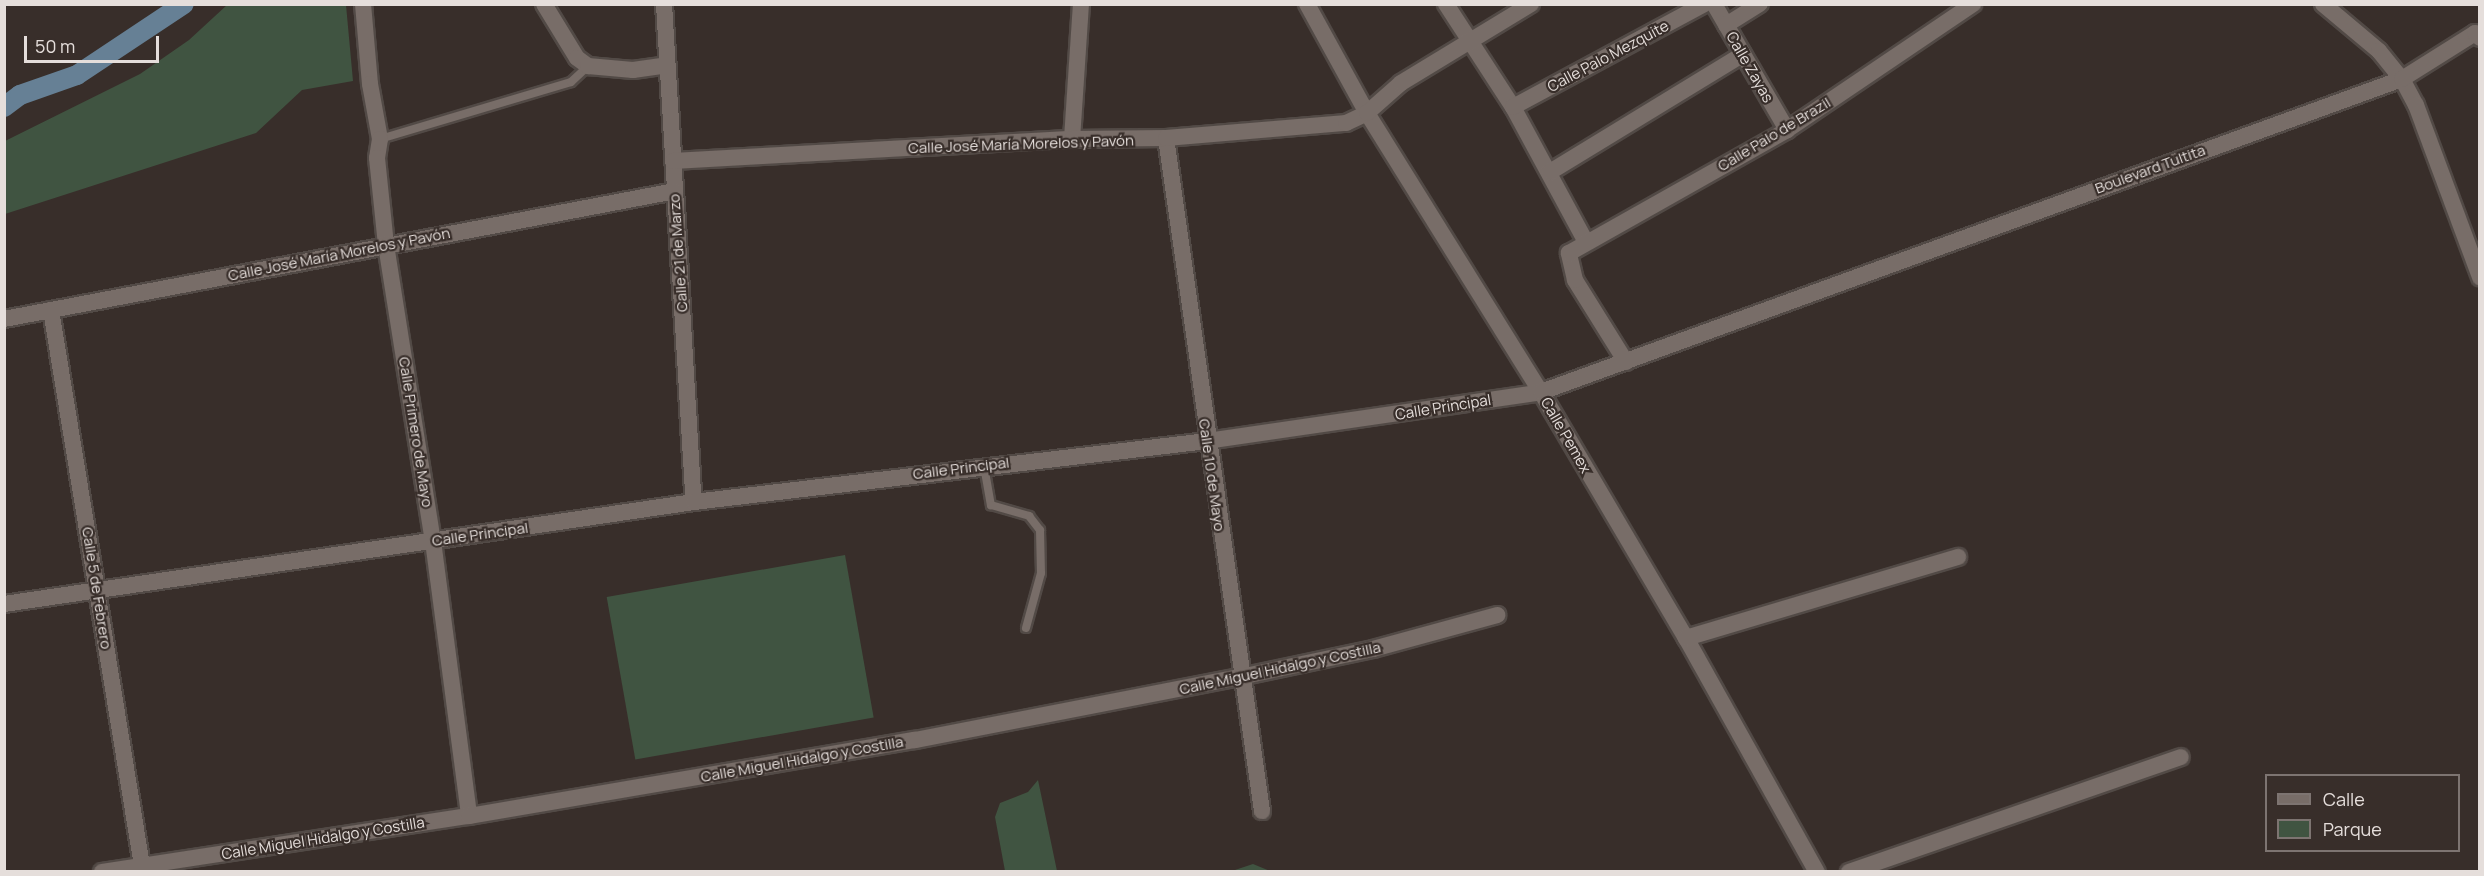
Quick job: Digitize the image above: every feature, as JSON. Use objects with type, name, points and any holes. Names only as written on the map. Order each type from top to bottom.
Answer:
[{"type":"street","name":"Calle Primero de Mayo","points":[[363,4],[370,84],[380,139],[377,158],[386,245],[433,541],[469,816]]},
{"type":"street","points":[[544,4],[577,58],[588,66],[633,70],[667,65]]},
{"type":"street","name":"Calle 21 de Marzo","points":[[664,4],[694,502]]},
{"type":"street","points":[[1072,139],[1081,4]]},
{"type":"street","name":"Calle Pemex","points":[[1307,4],[1367,113],[1541,392],[1686,638],[1817,872]]},
{"type":"street","points":[[1446,4],[1513,107],[1586,242]]},
{"type":"street","points":[[1367,113],[1383,96],[1531,4]]},
{"type":"street","name":"Calle Palo Mezquite","points":[[1513,107],[1704,4]]},
{"type":"street","name":"Calle Zayas","points":[[1714,4],[1787,130]]},
{"type":"street","points":[[1726,25],[1760,4]]},
{"type":"street","name":"Calle Palo de Brazil","points":[[1626,362],[1575,280],[1569,253],[1787,130],[1973,4]]},
{"type":"street","points":[[2323,4],[2379,51],[2402,79],[2416,105],[2480,277]]},
{"type":"street","name":"Boulevard Tultita","points":[[1899,259],[2402,79],[2478,32]]},
{"type":"street","points":[[1550,172],[1743,54]]},
{"type":"street","name":"Calle José María Morelos y Pavón","points":[[673,161],[1072,139],[1166,138],[1346,123],[1367,113]]},
{"type":"street","name":"Calle 10 de Mayo","points":[[1166,138],[1240,677],[1262,811]]},
{"type":"street","name":"Calle José María Morelos y Pavón","points":[[4,319],[675,191]]},
{"type":"street","name":"Calle Principal","points":[[4,604],[694,502],[984,465],[1207,441],[1541,392],[1899,259]]},
{"type":"street","name":"Calle 5 de Febrero","points":[[51,310],[142,866]]},
{"type":"street","points":[[1686,638],[1958,557]]},
{"type":"street","name":"Calle Miguel Hidalgo y Costilla","points":[[102,872],[469,816],[915,740],[1373,649],[1497,615]]},
{"type":"street","points":[[1850,872],[2181,757]]},
{"type":"lane","points":[[380,139],[571,82],[588,66]]},
{"type":"lane","points":[[984,465],[991,505],[1029,516],[1040,530],[1041,573],[1026,628]]},
{"type":"green space","points":[[227,5],[346,5],[353,81],[302,90],[256,133],[5,214],[5,141],[140,74],[189,40]]},
{"type":"green space","points":[[845,555],[874,717],[635,760],[607,597]]},
{"type":"green space","points":[[1038,780],[1057,871],[1005,871],[995,817],[1000,803],[1028,792]]},
{"type":"green space","points":[[1253,864],[1270,871],[1232,871]]},
{"type":"waterway","points":[[4,107],[20,95],[77,75],[184,4]]}]
